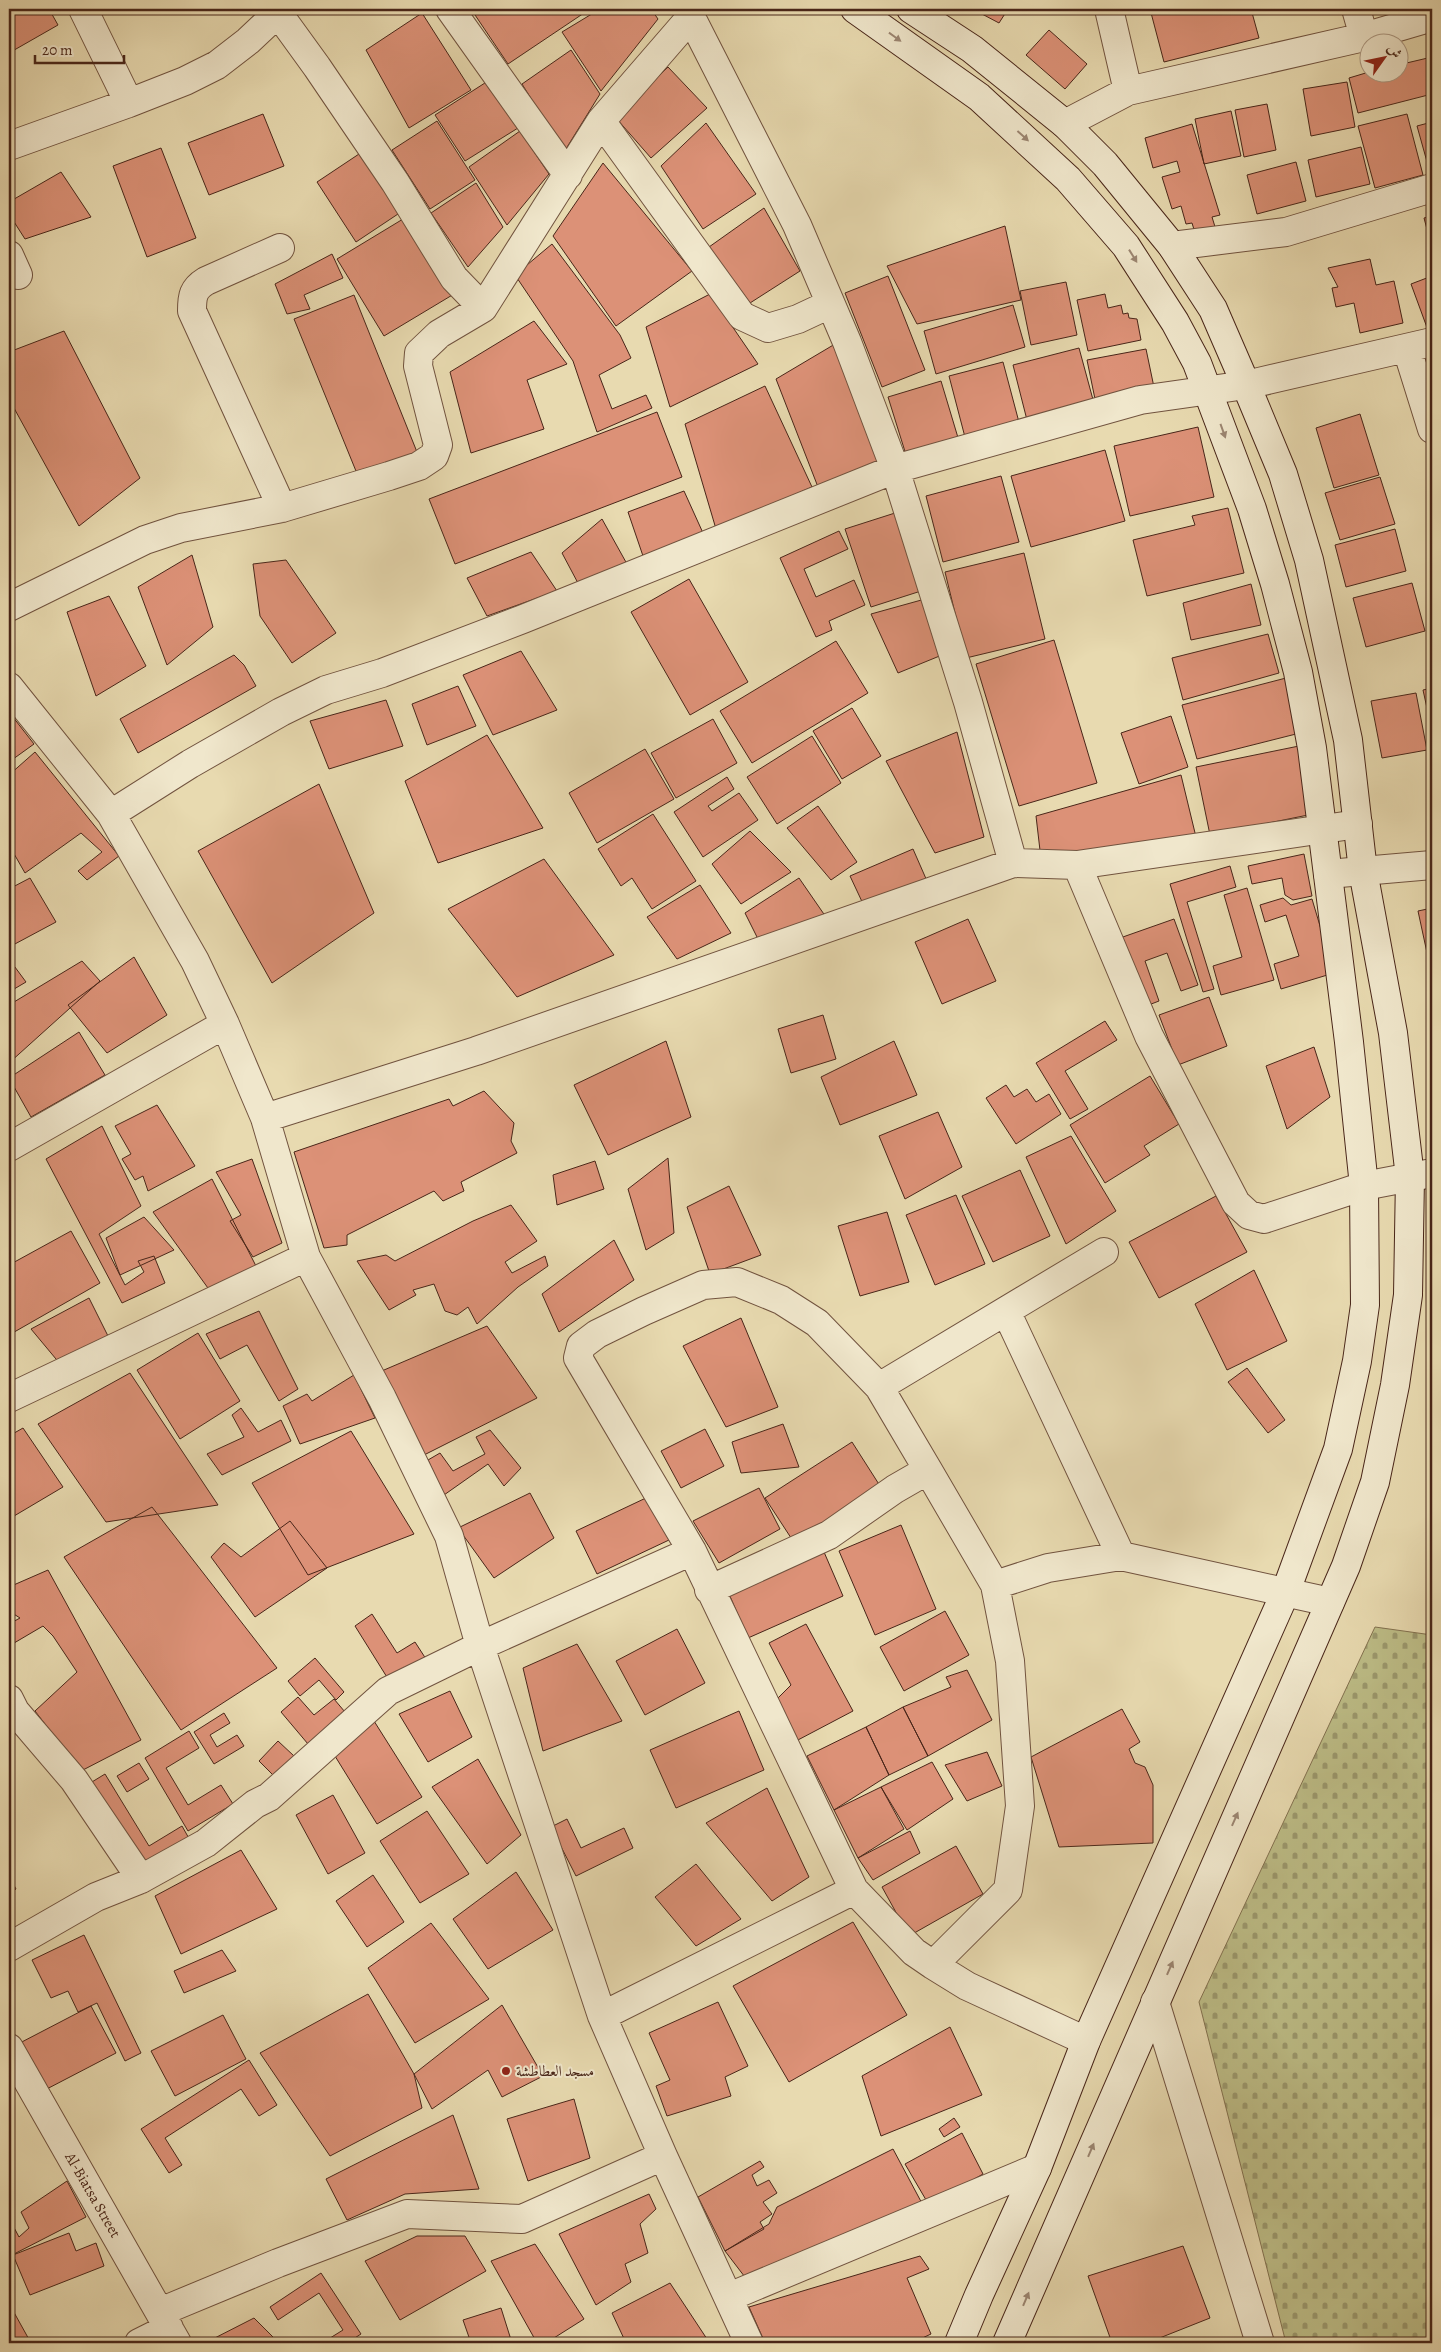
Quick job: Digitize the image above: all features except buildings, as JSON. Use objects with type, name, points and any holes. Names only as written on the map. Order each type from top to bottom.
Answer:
[{"type":"street","points":[[83,9],[129,103]]},
{"type":"street","points":[[450,9],[568,175]]},
{"type":"street","points":[[855,9],[979,97],[1068,179],[1126,246],[1175,322],[1197,362],[1252,509],[1275,584],[1298,672],[1312,748],[1357,1105],[1364,1186],[1365,1305],[1352,1387],[1338,1449],[1286,1590],[1086,2041],[1037,2168],[979,2295],[960,2343]]},
{"type":"street","points":[[911,9],[972,49],[1066,124],[1105,164],[1172,246],[1213,308],[1283,474],[1309,560],[1348,740],[1364,871],[1421,1175],[1408,1295],[1394,1385],[1375,1482],[1346,1566],[1006,2343]]},
{"type":"street","points":[[1109,9],[1128,91]]},
{"type":"street","points":[[1356,9],[1362,32]]},
{"type":"street","points":[[9,146],[129,103],[185,81],[217,65],[248,41],[278,10],[395,182],[454,278],[483,308]]},
{"type":"street","points":[[9,607],[145,540],[181,528],[282,508],[419,466],[434,456],[438,445],[418,366],[419,354],[439,334],[483,308],[601,121],[692,13],[797,224],[895,469],[968,702],[1013,863]]},
{"type":"street","points":[[1383,32],[1432,17]]},
{"type":"street","points":[[1066,124],[1128,91],[1358,39]]},
{"type":"street","points":[[601,121],[742,316],[768,328],[798,319],[830,304]]},
{"type":"street","points":[[1172,246],[1286,232],[1432,188]]},
{"type":"street","points":[[280,248],[206,281],[199,286],[192,295],[192,311],[282,508]]},
{"type":"street","points":[[111,814],[281,712],[326,690],[382,672],[523,619],[895,469],[1140,400],[1246,385],[1420,346],[1432,429]]},
{"type":"street","points":[[9,687],[111,814],[195,961],[225,1024],[264,1118],[306,1257],[382,1398],[449,1536],[480,1646],[602,2016],[663,2156],[749,2343]]},
{"type":"street","points":[[264,1118],[486,1048],[1013,863],[1077,865],[1358,824]]},
{"type":"street","points":[[1077,865],[1149,1036],[1236,1203],[1249,1215],[1264,1219],[1364,1186],[1421,1175]]},
{"type":"street","points":[[1328,874],[1432,865]]},
{"type":"street","points":[[9,1147],[225,1024]]},
{"type":"street","points":[[880,1387],[1104,1252]]},
{"type":"street","points":[[9,1398],[306,1257]]},
{"type":"street","points":[[933,1965],[1008,1890],[1020,1806],[1010,1661],[995,1586],[880,1387],[817,1323],[782,1300],[737,1282],[703,1285],[598,1334],[581,1346],[578,1358],[692,1551],[854,1890],[914,1952],[933,1965],[967,1986],[1086,2041]]},
{"type":"street","points":[[1006,1311],[1121,1556]]},
{"type":"street","points":[[709,1590],[829,1535],[895,1489],[928,1470]]},
{"type":"street","points":[[9,1947],[96,1897],[141,1880],[206,1843],[255,1804],[269,1797],[388,1691],[480,1646],[692,1551]]},
{"type":"street","points":[[995,1586],[1048,1568],[1121,1556],[1286,1590],[1330,1602]]},
{"type":"street","points":[[9,1699],[16,1711],[74,1780],[141,1880]]},
{"type":"street","points":[[602,2016],[854,1890]]},
{"type":"street","points":[[1155,2002],[1260,2343]]},
{"type":"street","name":"Al-Biatsa Street","points":[[9,2048],[168,2328]]},
{"type":"street","points":[[139,2343],[278,2263],[408,2214],[522,2220],[663,2156]]},
{"type":"street","points":[[729,2297],[1037,2168]]},
{"type":"green space","points":[[1375,1627],[1432,1635],[1432,2343],[1286,2343],[1199,2002]]},
{"type":"place","name":"مسجد العطاطشة","points":[[506,2071]]}]
